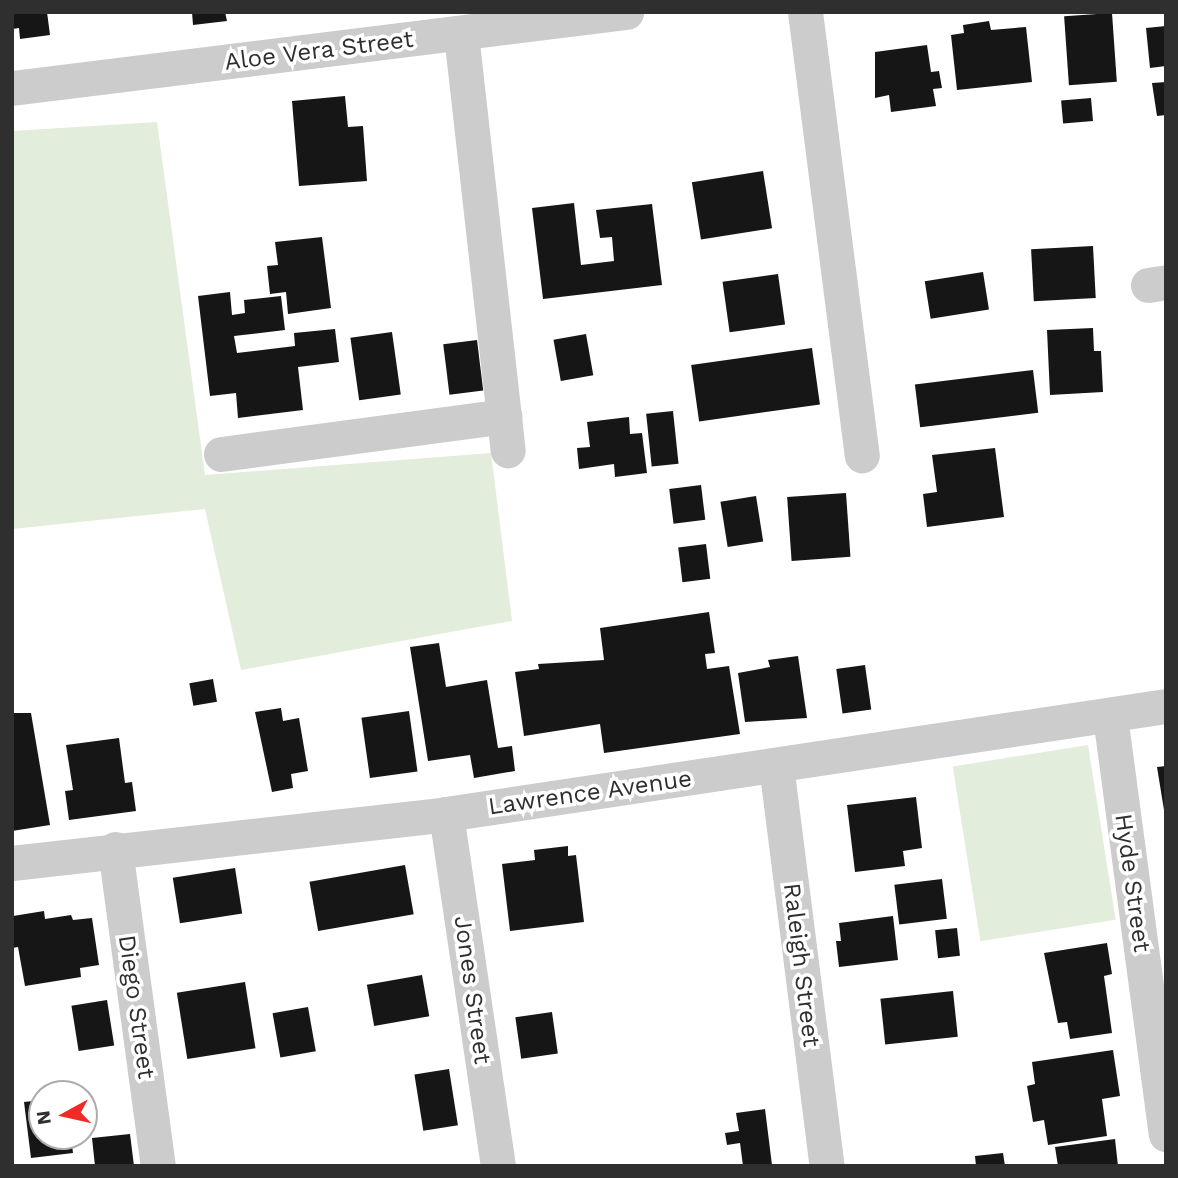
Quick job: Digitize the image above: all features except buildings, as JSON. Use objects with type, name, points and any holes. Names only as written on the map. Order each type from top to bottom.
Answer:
[{"type":"street","name":"Aloe Vera Street","points":[[12,88],[626,12]]},
{"type":"street","points":[[805,12],[862,456]]},
{"type":"street","points":[[461,34],[508,450]]},
{"type":"street","points":[[221,454],[504,416]]},
{"type":"street","name":"Lawrence Avenue","points":[[12,863],[115,849],[446,814],[1166,706]]},
{"type":"street","name":"Hyde Street","points":[[1110,716],[1166,1134]]},
{"type":"street","name":"Raleigh Street","points":[[776,765],[827,1166]]},
{"type":"street","name":"Jones Street","points":[[446,814],[498,1166]]},
{"type":"street","name":"Diego Street","points":[[115,849],[158,1166]]},
{"type":"green space","points":[[157,122],[205,475],[491,453],[512,621],[241,670],[205,509],[12,529],[12,131]]},
{"type":"green space","points":[[1088,745],[1116,920],[980,941],[953,766]]}]
